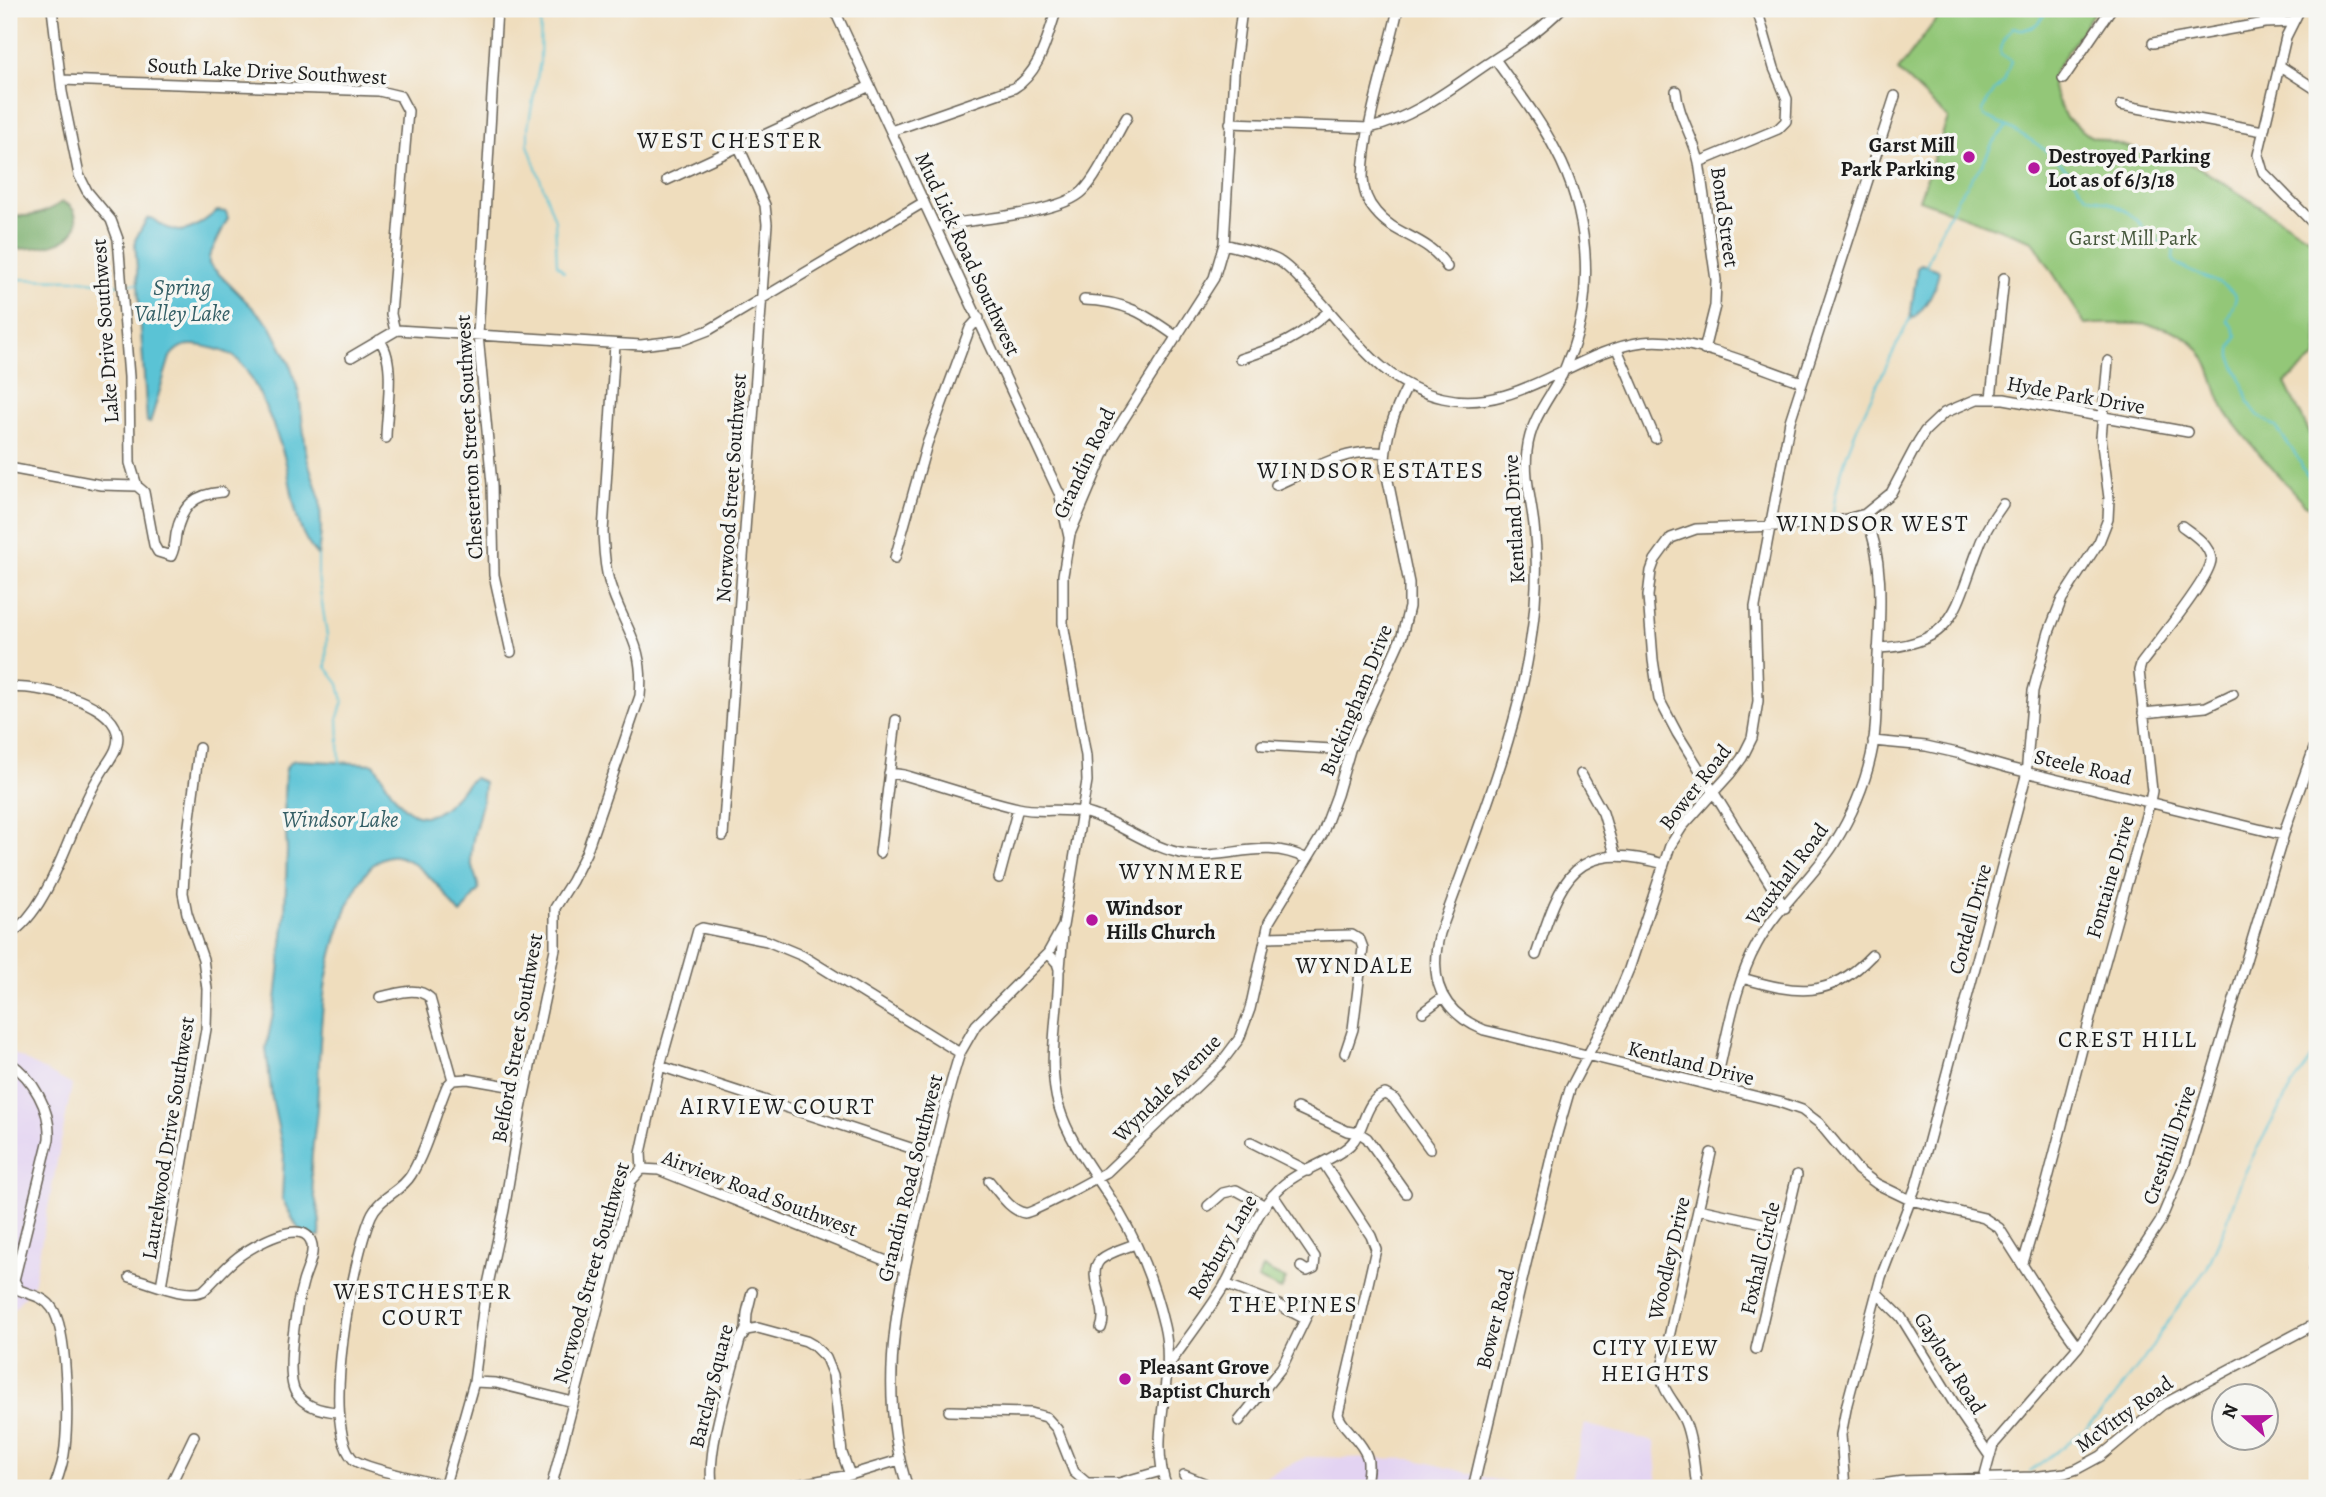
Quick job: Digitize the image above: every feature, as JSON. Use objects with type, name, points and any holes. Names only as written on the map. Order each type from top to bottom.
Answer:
[{"type":"street","name":"Lake Drive Southwest","points":[[52,9],[73,155],[87,191],[111,220],[118,239],[129,377],[130,463],[137,486],[144,492],[156,549],[162,554],[172,556],[178,526],[192,501],[204,494],[222,492]]},
{"type":"street","name":"Chesterton Street Southwest","points":[[498,9],[478,335],[492,484],[494,575],[511,652]]},
{"type":"street","name":"Mud Lick Road Southwest","points":[[834,9],[1058,491],[1079,507]]},
{"type":"street","points":[[891,131],[1022,83],[1033,71],[1057,9]]},
{"type":"street","name":"Grandin Road","points":[[1065,914],[1087,781],[1086,756],[1065,636],[1062,593],[1065,555],[1079,507],[1119,424],[1214,278],[1224,244],[1230,123],[1242,9]]},
{"type":"street","points":[[1398,9],[1370,128],[1363,177],[1370,204],[1382,219],[1428,245],[1447,267]]},
{"type":"street","points":[[1699,162],[1778,129],[1786,121],[1787,99],[1774,68],[1757,9]]},
{"type":"street","points":[[2063,79],[2111,9]]},
{"type":"street","points":[[2300,9],[2292,22],[2258,155],[2260,167],[2312,222]]},
{"type":"street","points":[[1230,123],[1370,128],[1387,124],[1416,111],[1495,59],[1555,11]]},
{"type":"street","points":[[2153,43],[2265,23],[2292,22]]},
{"type":"street","name":"Kentland Drive","points":[[1495,59],[1557,151],[1571,185],[1581,222],[1585,257],[1583,306],[1578,332],[1563,373],[1536,416],[1527,450],[1527,478],[1536,555],[1536,581],[1527,661],[1511,731],[1438,940],[1435,967],[1443,997],[1453,1010],[1474,1026],[1802,1110],[1829,1132],[1847,1158],[1865,1176],[1888,1190],[1910,1200],[1974,1215],[1994,1224],[2005,1235],[2050,1308],[2078,1347]]},
{"type":"street","points":[[2280,66],[2317,90]]},
{"type":"street","name":"South Lake Drive Southwest","points":[[61,80],[379,91],[400,96],[408,111],[391,314],[395,331]]},
{"type":"street","points":[[667,180],[870,86]]},
{"type":"street","name":"Bond Street","points":[[1676,91],[1679,109],[1699,162],[1716,280],[1715,306],[1704,350]]},
{"type":"street","name":"Bower Road","points":[[1473,1488],[1555,1141],[1570,1089],[1622,987],[1675,837],[1742,758],[1756,724],[1758,701],[1755,607],[1790,421],[1895,96]]},
{"type":"street","points":[[2121,105],[2263,131]]},
{"type":"street","points":[[936,228],[1047,208],[1072,199],[1090,183],[1127,117]]},
{"type":"street","name":"Norwood Street Southwest","points":[[723,836],[767,214],[739,147]]},
{"type":"street","points":[[351,357],[395,331],[615,344],[649,345],[683,340],[709,330],[924,202]]},
{"type":"street","points":[[1224,244],[1250,250],[1280,262],[1378,366],[1397,381],[1432,395],[1471,401],[1498,397],[1563,373],[1578,363],[1616,349],[1658,341],[1704,350],[1802,382]]},
{"type":"street","points":[[1992,398],[2004,278]]},
{"type":"street","points":[[1084,300],[1124,305],[1148,317],[1177,337]]},
{"type":"street","points":[[1240,359],[1272,349],[1303,334],[1329,311]]},
{"type":"street","points":[[895,558],[932,429],[970,328],[979,318]]},
{"type":"street","points":[[379,340],[384,347],[389,366],[386,438]]},
{"type":"street","name":"Belford Street Southwest","points":[[444,1487],[470,1404],[484,1303],[555,949],[555,908],[586,853],[640,696],[642,679],[638,650],[609,583],[604,553],[603,532],[615,344]]},
{"type":"street","points":[[1616,349],[1655,438]]},
{"type":"street","name":"Cordell Drive","points":[[1845,1488],[1841,1448],[1843,1424],[1877,1293],[1910,1200],[1953,1054],[2026,772],[2033,691],[2049,632],[2062,600],[2099,542],[2109,514],[2102,453],[2102,417],[2108,361]]},
{"type":"street","name":"Buckingham Drive","points":[[1307,859],[1329,819],[1350,750],[1402,636],[1409,607],[1409,583],[1385,466],[1392,417],[1408,385]]},
{"type":"street","name":"Hyde Park Drive","points":[[1784,908],[1713,794],[1659,699],[1648,596],[1651,571],[1660,551],[1671,538],[1696,529],[1828,524],[1866,514],[1891,493],[1918,442],[1934,421],[1956,406],[1977,399],[1992,398],[2188,432]]},
{"type":"street","points":[[1276,485],[1343,456],[1367,451],[1385,453]]},
{"type":"street","points":[[9,468],[101,485],[137,486]]},
{"type":"street","points":[[1058,491],[1069,538]]},
{"type":"street","points":[[1878,648],[1915,642],[1936,632],[1950,618],[1959,603],[1983,536],[2003,504]]},
{"type":"street","name":"Vauxhall Road","points":[[1715,1087],[1742,978],[1758,942],[1833,846],[1863,784],[1873,741],[1879,565],[1866,514]]},
{"type":"street","name":"Fontaine Drive","points":[[2023,1263],[2150,802],[2152,791],[2138,679],[2141,664],[2211,566],[2208,550],[2182,526]]},
{"type":"street","points":[[9,688],[40,689],[84,703],[110,720],[117,731],[118,741],[113,755],[89,792],[43,896],[25,922],[9,935]]},
{"type":"street","points":[[2143,713],[2206,706],[2233,694]]},
{"type":"street","points":[[880,853],[895,720]]},
{"type":"street","name":"Cresthill Drive","points":[[1984,1478],[1989,1455],[2002,1433],[2078,1347],[2160,1222],[2181,1177],[2283,835],[2317,740]]},
{"type":"street","name":"Steele Road","points":[[1873,741],[1926,746],[2283,835]]},
{"type":"street","points":[[1262,745],[1350,750]]},
{"type":"street","name":"Laurelwood Drive Southwest","points":[[161,1286],[206,1030],[205,970],[183,893],[199,748]]},
{"type":"street","points":[[889,773],[1018,808],[1041,812],[1083,812],[1157,846],[1188,855],[1231,853],[1261,848],[1286,850],[1307,859]]},
{"type":"street","points":[[1581,774],[1603,813],[1615,854]]},
{"type":"street","points":[[999,878],[1018,808]]},
{"type":"street","points":[[1536,955],[1552,906],[1566,881],[1588,862],[1615,854],[1664,864]]},
{"type":"street","name":"Wyndale Avenue","points":[[989,1181],[1017,1211],[1029,1213],[1107,1172],[1221,1063],[1239,1039],[1251,1009],[1269,922],[1307,859]]},
{"type":"street","name":"Grandin Road Southwest","points":[[908,1488],[899,1460],[892,1418],[891,1381],[904,1268],[932,1155],[960,1053],[976,1025],[991,1007],[1048,953],[1063,926],[1065,914]]},
{"type":"street","points":[[1063,926],[1055,1065],[1058,1105],[1073,1140],[1098,1177],[1135,1244],[1164,1324],[1167,1367],[1159,1441],[1161,1471],[1167,1488]]},
{"type":"street","name":"Norwood Street Southwest","points":[[551,1488],[631,1181],[642,1169],[641,1153],[660,1066],[698,930],[702,928],[767,941],[803,956],[960,1053]]},
{"type":"street","points":[[1265,937],[1352,935],[1360,940],[1363,948],[1353,1029],[1345,1054]]},
{"type":"street","points":[[1048,953],[1057,963],[1059,973]]},
{"type":"street","points":[[1742,978],[1792,990],[1819,990],[1838,983],[1872,955]]},
{"type":"street","points":[[380,997],[416,991],[425,993],[430,998],[453,1080]]},
{"type":"street","points":[[1423,1012],[1443,997]]},
{"type":"street","points":[[9,1062],[23,1074],[44,1105],[50,1131],[14,1280],[19,1290],[42,1299],[53,1308],[61,1335],[67,1428],[62,1463],[54,1488]]},
{"type":"street","points":[[660,1066],[932,1155]]},
{"type":"street","points":[[444,1487],[358,1463],[345,1445],[338,1412],[346,1318],[369,1220],[379,1203],[401,1186],[412,1173],[447,1086],[453,1080],[468,1079],[525,1089]]},
{"type":"street","name":"Roxbury Lane","points":[[1167,1367],[1225,1284],[1265,1206],[1279,1187],[1324,1164],[1350,1145],[1377,1098],[1385,1094],[1394,1099],[1430,1149]]},
{"type":"street","points":[[1297,1108],[1347,1131],[1359,1133],[1372,1143],[1406,1193]]},
{"type":"street","points":[[1251,1142],[1308,1171]]},
{"type":"street","name":"Woodley Drive","points":[[1697,1488],[1688,1432],[1680,1412],[1663,1388],[1661,1372],[1711,1153]]},
{"type":"street","points":[[1324,1164],[1371,1236],[1376,1249],[1338,1414],[1340,1421],[1362,1444],[1369,1458],[1364,1488]]},
{"type":"street","name":"Airview Road Southwest","points":[[642,1169],[653,1168],[670,1174],[904,1268]]},
{"type":"street","name":"Foxhall Circle","points":[[1756,1349],[1797,1175]]},
{"type":"street","points":[[1208,1206],[1231,1190],[1236,1190],[1265,1206]]},
{"type":"street","points":[[1273,1195],[1315,1257],[1314,1268],[1307,1270],[1301,1267]]},
{"type":"street","points":[[1699,1209],[1785,1228]]},
{"type":"street","points":[[131,1277],[186,1294],[198,1293],[240,1255],[285,1234],[304,1234],[310,1241],[312,1252],[296,1315],[292,1384],[297,1395],[309,1405],[338,1412]]},
{"type":"street","points":[[1101,1328],[1104,1315],[1095,1277],[1096,1267],[1102,1258],[1135,1244]]},
{"type":"street","points":[[2317,1256],[2314,1271],[2317,1288]]},
{"type":"street","points":[[1225,1284],[1275,1303],[1305,1320]]},
{"type":"street","name":"Barclay Square","points":[[713,1488],[710,1474],[712,1454],[740,1340],[746,1330],[752,1292]]},
{"type":"street","name":"Gaylord Road","points":[[1877,1293],[1901,1317],[1989,1455]]},
{"type":"street","points":[[1239,1421],[1275,1378],[1314,1301]]},
{"type":"street","name":"McVitty Road","points":[[1854,1488],[1903,1481],[2052,1475],[2081,1467],[2101,1456],[2162,1405],[2317,1323]]},
{"type":"street","points":[[746,1330],[758,1328],[806,1341],[814,1345],[826,1358],[833,1375],[842,1453],[850,1475]]},
{"type":"street","points":[[474,1382],[510,1386],[573,1402]]},
{"type":"street","points":[[949,1411],[1031,1413],[1046,1417],[1057,1429],[1074,1472],[1087,1483],[1119,1483],[1161,1471]]},
{"type":"street","points":[[169,1488],[194,1436]]},
{"type":"street","points":[[780,1488],[850,1475],[899,1460]]},
{"type":"street","points":[[1184,1475],[1204,1483],[1209,1488]]},
{"type":"shaded area","points":[[9,1051],[72,1085],[33,1285],[9,1315]]},
{"type":"shaded area","points":[[1584,1424],[1654,1442],[1658,1488],[1569,1488]]},
{"type":"shaded area","points":[[1306,1457],[1413,1459],[1527,1488],[1241,1488]]},
{"type":"shaded area","points":[[2317,1477],[2317,1488],[2121,1488],[2269,1482]]},
{"type":"green space","name":"Garst Mill Park","points":[[1944,9],[2096,9],[2053,74],[2052,88],[2066,118],[2090,136],[2198,167],[2317,243],[2317,356],[2285,383],[2317,448],[2317,510],[2305,505],[2236,426],[2222,404],[2208,365],[2186,337],[2156,326],[2085,324],[2033,241],[1919,200],[1948,118],[1898,71]]},
{"type":"green space","points":[[62,202],[71,207],[76,217],[76,227],[71,235],[52,245],[9,249],[9,213],[22,216],[37,214]]},
{"type":"green space","points":[[1263,1268],[1286,1279],[1281,1290],[1258,1279]]},
{"type":"water","name":"Spring Valley Lake","points":[[217,211],[226,212],[228,218],[209,257],[209,264],[270,325],[290,364],[299,393],[307,458],[320,499],[321,532],[318,556],[309,545],[298,521],[284,456],[270,418],[256,387],[241,363],[233,356],[198,345],[188,345],[177,350],[170,357],[150,423],[147,422],[135,240],[147,219],[152,218],[161,225],[178,231],[193,228]]},
{"type":"water","points":[[1921,264],[1939,270],[1938,277],[1925,305],[1910,320],[1917,268]]},
{"type":"water","name":"Windsor Lake","points":[[294,760],[374,764],[399,802],[416,815],[426,816],[442,809],[474,778],[484,782],[471,849],[471,863],[479,890],[461,914],[427,875],[400,857],[385,857],[371,867],[358,884],[348,906],[332,953],[323,1003],[311,1173],[320,1219],[320,1236],[310,1239],[297,1227],[282,1199],[284,1155],[272,1099],[266,1048],[276,1000],[285,916],[285,773],[287,766]]},
{"type":"waterway","points":[[541,9],[540,62],[528,127],[528,145],[555,220],[557,264],[564,272]]},
{"type":"waterway","points":[[2047,9],[2034,26],[2024,29],[2013,27],[2006,37],[2001,55],[2011,61],[2004,82],[1995,90],[1982,110],[1984,116],[2019,133],[2052,155],[2072,175],[2086,195],[2129,213],[2140,223],[2147,235],[2156,241],[2174,244],[2173,260],[2187,270],[2220,284],[2235,294],[2227,321],[2237,336],[2231,349],[2231,357],[2248,402],[2258,415],[2276,427],[2317,490]]},
{"type":"waterway","points":[[1926,266],[1958,197],[1983,163],[1993,142],[2007,127]]},
{"type":"waterway","points":[[9,279],[81,280],[119,285]]},
{"type":"waterway","points":[[125,284],[137,284]]},
{"type":"waterway","points":[[1833,512],[1837,488],[1853,438],[1910,318]]},
{"type":"waterway","points":[[318,556],[318,577],[327,636],[326,667],[339,684],[343,701],[338,717],[340,765]]},
{"type":"waterway","points":[[2030,1471],[2085,1430],[2112,1400],[2207,1268],[2254,1154],[2290,1089],[2317,1051]]},
{"type":"waterway","points":[[2024,1488],[2028,1483]]},
{"type":"place","name":"Garst Mill Park Parking","points":[[1969,157]]},
{"type":"place","name":"Destroyed Parking Lot as of 6/3/18","points":[[2034,168]]},
{"type":"place","name":"Windsor Hills Church","points":[[1092,920]]},
{"type":"place","name":"Pleasant Grove Baptist Church","points":[[1125,1379]]},
{"type":"district","name":"WEST CHESTER","points":[[730,140]]},
{"type":"district","name":"WINDSOR ESTATES","points":[[1371,470]]},
{"type":"district","name":"WINDSOR WEST","points":[[1873,523]]},
{"type":"district","name":"WYNMERE","points":[[1182,871]]},
{"type":"district","name":"WYNDALE","points":[[1355,965]]},
{"type":"district","name":"CREST HILL","points":[[2128,1039]]},
{"type":"district","name":"AIRVIEW COURT","points":[[778,1106]]},
{"type":"district","name":"WESTCHESTER COURT","points":[[423,1304]]},
{"type":"district","name":"THE PINES","points":[[1294,1304]]},
{"type":"district","name":"CITY VIEW HEIGHTS","points":[[1656,1360]]}]
